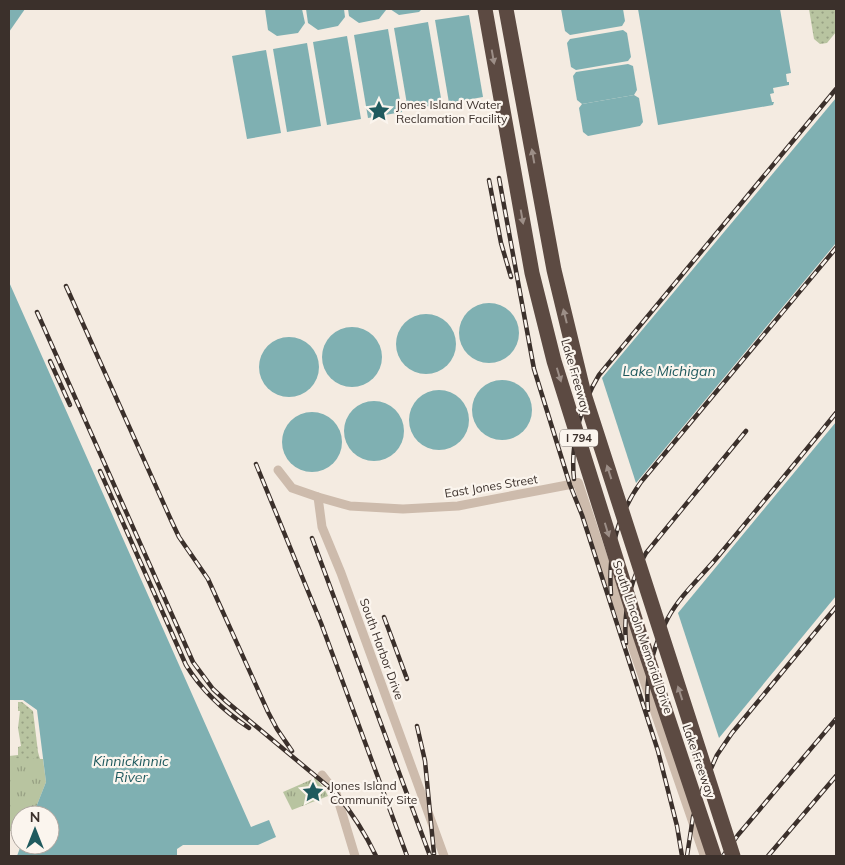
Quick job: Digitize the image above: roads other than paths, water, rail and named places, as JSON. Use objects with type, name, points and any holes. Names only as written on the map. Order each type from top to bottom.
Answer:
[{"type":"highway","name":"Lake Freeway","points":[[485,9],[532,272],[554,361],[640,635],[714,856]]},
{"type":"highway","name":"Lake Freeway","points":[[506,9],[554,270],[584,394],[733,856]]},
{"type":"street","points":[[278,470],[292,488],[318,497]]},
{"type":"street","name":"East Jones Street","points":[[318,497],[350,506],[403,510],[458,506],[578,483]]},
{"type":"street","name":"South Lincoln Memorial Drive","points":[[578,483],[705,856]]},
{"type":"street","name":"South Harbor Drive","points":[[318,497],[322,527],[341,573],[444,856]]},
{"type":"street","points":[[322,775],[336,793],[355,856]]},
{"type":"water","points":[[9,9],[25,9],[9,32]]},
{"type":"water","points":[[265,9],[302,9],[305,23],[298,33],[277,36],[268,30]]},
{"type":"water","points":[[306,9],[344,9],[345,17],[338,26],[318,30],[308,23]]},
{"type":"water","points":[[348,9],[386,10],[379,19],[359,23],[349,16]]},
{"type":"water","points":[[390,9],[422,9],[419,12],[399,15]]},
{"type":"water","points":[[561,9],[623,9],[625,21],[622,26],[570,35],[565,31]]},
{"type":"water","points":[[638,9],[780,9],[791,73],[786,74],[789,85],[773,88],[774,93],[770,94],[772,102],[774,102],[773,105],[658,125]]},
{"type":"water","points":[[469,15],[483,97],[449,103],[435,20]]},
{"type":"water","points":[[428,22],[442,104],[408,110],[394,28]]},
{"type":"water","points":[[388,29],[402,112],[368,118],[354,35]]},
{"type":"water","points":[[623,30],[627,33],[631,57],[628,61],[576,70],[571,67],[567,43],[570,39]]},
{"type":"water","points":[[347,36],[361,119],[327,125],[313,42]]},
{"type":"water","points":[[307,43],[321,126],[287,132],[273,49]]},
{"type":"water","points":[[266,50],[281,133],[247,139],[232,56]]},
{"type":"water","points":[[628,64],[633,66],[637,90],[634,95],[582,104],[577,100],[573,76],[576,72]]},
{"type":"water","points":[[634,95],[639,98],[643,122],[640,126],[588,136],[583,132],[579,108],[582,104]]},
{"type":"water","name":"Lake Michigan","points":[[836,98],[836,243],[636,483],[602,378]]},
{"type":"water","name":"Kinnickinnic River","points":[[9,282],[251,827],[269,820],[276,837],[258,845],[183,845],[177,849],[177,856],[17,856],[60,855],[60,805],[37,805],[46,782],[37,710],[23,700],[9,700]]},
{"type":"water","points":[[489,303],[506,308],[514,316],[519,333],[514,350],[506,358],[489,363],[472,358],[464,350],[459,333],[464,316],[472,308]]},
{"type":"water","points":[[426,314],[443,319],[451,327],[456,344],[451,361],[443,369],[426,374],[409,369],[401,361],[396,344],[401,327],[409,319]]},
{"type":"water","points":[[352,327],[369,332],[377,340],[382,357],[377,374],[369,382],[352,387],[335,382],[327,374],[322,357],[327,340],[335,332]]},
{"type":"water","points":[[289,337],[306,342],[314,350],[319,367],[314,384],[306,392],[289,397],[272,392],[264,384],[259,367],[264,350],[272,342]]},
{"type":"water","points":[[502,380],[519,385],[527,393],[532,410],[527,427],[519,435],[502,440],[485,435],[477,427],[472,410],[477,393],[485,385]]},
{"type":"water","points":[[439,390],[456,395],[464,403],[469,420],[464,437],[456,445],[439,450],[422,445],[414,437],[409,420],[414,403],[422,395]]},
{"type":"water","points":[[374,401],[391,406],[399,414],[404,431],[399,448],[391,456],[374,461],[357,456],[349,448],[344,431],[349,414],[357,406]]},
{"type":"water","points":[[312,412],[329,417],[337,425],[342,442],[337,459],[329,467],[312,472],[295,467],[287,459],[282,442],[287,425],[295,417]]},
{"type":"water","points":[[836,422],[836,596],[719,738],[678,613]]},
{"type":"railway","points":[[574,479],[573,465],[578,425],[587,399],[599,375],[836,89]]},
{"type":"railway","points":[[499,178],[534,369],[570,485],[582,515],[658,751],[677,826],[682,856]]},
{"type":"railway","points":[[489,180],[501,243],[511,277]]},
{"type":"railway","points":[[611,594],[611,564],[616,535],[626,508],[641,482],[836,248]]},
{"type":"railway","points":[[66,286],[179,537],[208,579],[268,712],[292,751]]},
{"type":"railway","points":[[37,312],[193,662],[213,689],[227,702],[336,793],[358,823],[376,856]]},
{"type":"railway","points":[[50,361],[70,405]]},
{"type":"railway","points":[[648,710],[647,698],[651,662],[658,640],[673,609],[836,413]]},
{"type":"railway","points":[[626,643],[625,631],[629,596],[636,574],[646,553],[746,431]]},
{"type":"railway","points":[[256,464],[321,623],[407,856]]},
{"type":"railway","points":[[100,471],[186,665],[214,700],[249,728]]},
{"type":"railway","points":[[312,538],[430,856]]},
{"type":"railway","points":[[687,856],[693,817],[717,755],[732,733],[836,607]]},
{"type":"railway","points":[[384,617],[407,679]]},
{"type":"railway","points":[[723,856],[738,835],[836,719]]},
{"type":"railway","points":[[417,726],[425,761],[434,854]]},
{"type":"railway","points":[[768,856],[836,776]]},
{"type":"place","name":"Jones Island Water Reclamation Facility","points":[[379,111]]},
{"type":"place","name":"Jones Island Community Site","points":[[313,792]]}]
